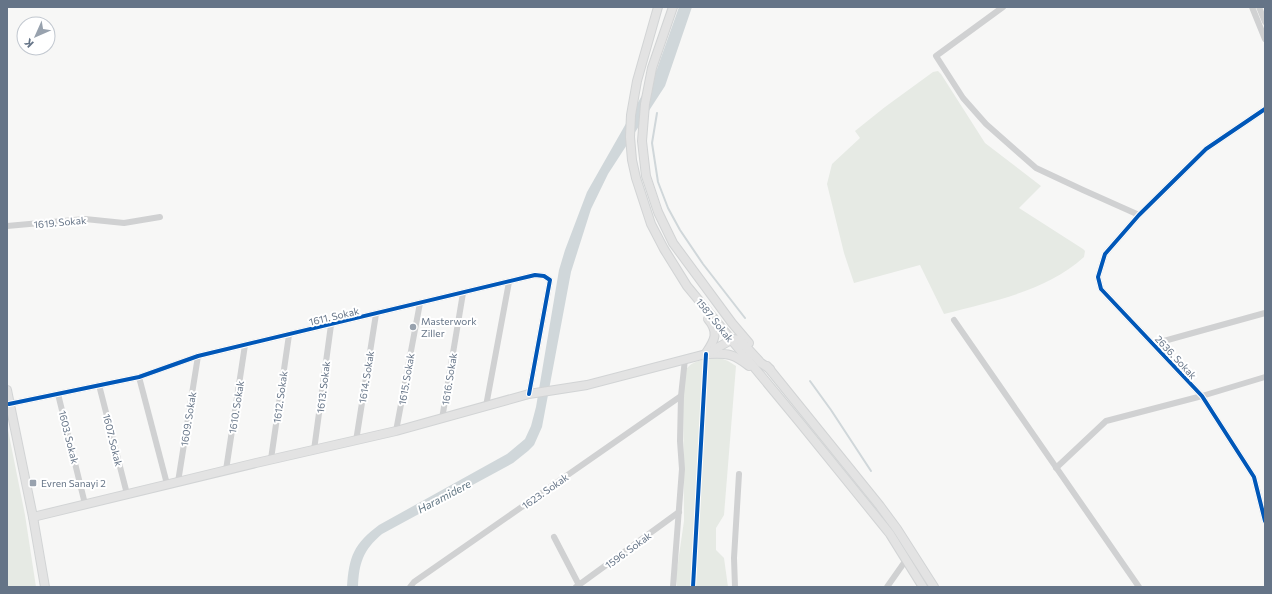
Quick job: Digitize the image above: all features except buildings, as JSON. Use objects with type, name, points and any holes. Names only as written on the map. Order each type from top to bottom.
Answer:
[{"type":"main road","name":"1587. Sokak","points":[[658,7],[636,88],[631,115],[630,137],[632,160],[636,178],[651,224],[664,250],[687,286],[735,341],[882,524],[923,587]]},
{"type":"main road","name":"1587. Sokak","points":[[673,7],[652,68],[645,104],[642,141],[646,176],[658,212],[673,243],[732,323],[897,528],[934,587]]},
{"type":"main road","points":[[687,286],[691,296],[713,325],[715,335],[714,341],[706,354]]},
{"type":"main road","points":[[706,354],[716,349],[725,349],[735,341],[737,331],[732,323]]},
{"type":"main road","points":[[735,341],[746,346],[761,363],[770,369]]},
{"type":"main road","points":[[32,517],[226,470],[356,441],[442,419],[528,394],[587,385],[706,354],[732,354],[756,369],[760,374]]},
{"type":"main road","points":[[7,390],[45,587]]},
{"type":"street","points":[[1003,7],[936,56],[963,98],[986,124],[1036,168],[1139,215]]},
{"type":"street","points":[[1252,7],[1265,39]]},
{"type":"street","points":[[1259,7],[1265,22]]},
{"type":"street","name":"2636. Sokak","points":[[1265,109],[1206,149],[1139,215],[1105,254],[1098,277],[1102,289],[1202,396],[1254,477],[1265,522]]},
{"type":"street","name":"1619. Sokak","points":[[7,226],[85,219],[124,223],[160,217]]},
{"type":"street","name":"1611. Sokak","points":[[9,404],[139,377],[198,356],[509,282],[535,276],[544,276],[550,280],[528,394]]},
{"type":"street","points":[[486,406],[509,282]]},
{"type":"street","name":"1616. Sokak","points":[[442,419],[463,293]]},
{"type":"street","name":"1615. Sokak","points":[[396,431],[420,304]]},
{"type":"street","points":[[1153,344],[1265,313]]},
{"type":"street","name":"1614. Sokak","points":[[356,441],[376,314]]},
{"type":"street","points":[[954,320],[1139,587]]},
{"type":"street","name":"1613. Sokak","points":[[314,450],[331,325]]},
{"type":"street","name":"1612. Sokak","points":[[271,460],[289,335]]},
{"type":"street","name":"1610. Sokak","points":[[226,470],[245,345]]},
{"type":"street","name":"1609. Sokak","points":[[178,482],[198,356]]},
{"type":"street","points":[[673,587],[682,469],[680,441],[684,359]]},
{"type":"street","points":[[1056,468],[1106,421],[1202,396],[1265,376]]},
{"type":"street","points":[[139,377],[167,484]]},
{"type":"street","name":"1607. Sokak","points":[[99,385],[127,494]]},
{"type":"street","name":"1603. Sokak","points":[[58,394],[85,504]]},
{"type":"street","name":"1623. Sokak","points":[[410,587],[414,582],[681,396]]},
{"type":"street","points":[[736,587],[734,558],[739,474]]},
{"type":"street","name":"1596. Sokak","points":[[577,586],[679,512]]},
{"type":"street","points":[[554,537],[577,586]]},
{"type":"street","points":[[887,587],[906,560]]},
{"type":"shaded area","points":[[938,71],[985,143],[1041,186],[1019,208],[1085,251],[1084,257],[1053,279],[1018,294],[944,314],[920,265],[854,283],[844,253],[827,184],[832,164],[860,138],[855,131],[933,72]]},
{"type":"shaded area","points":[[718,357],[736,366],[724,515],[716,528],[716,550],[724,558],[728,587],[677,587],[677,569],[684,521],[683,380],[685,371],[692,364],[700,360]]},
{"type":"shaded area","points":[[7,425],[25,515],[36,587],[7,587]]},
{"type":"water","name":"Haramidere","points":[[679,7],[692,7],[665,86],[608,174],[591,209],[571,272],[542,427],[534,445],[513,463],[382,534],[366,551],[361,564],[358,587],[347,587],[349,567],[354,552],[364,538],[379,525],[507,454],[525,439],[531,426],[536,407],[559,270],[565,250],[587,192],[657,69]]},
{"type":"waterway","points":[[657,113],[652,143],[658,182],[668,208],[680,230],[703,264],[745,318]]},
{"type":"waterway","points":[[810,381],[871,471]]},
{"type":"cycle path","points":[[1265,109],[1206,149],[1139,215],[1105,254],[1098,277],[1101,289],[1202,396],[1254,477],[1265,521]]},
{"type":"cycle path","points":[[9,404],[139,377],[198,356],[535,275],[544,276],[550,280],[529,394]]},
{"type":"cycle path","points":[[693,587],[706,354]]},
{"type":"place","name":"Masterwork Ziller","points":[[413,327]]},
{"type":"place","name":"Evren Sanayi 2","points":[[33,483]]}]
